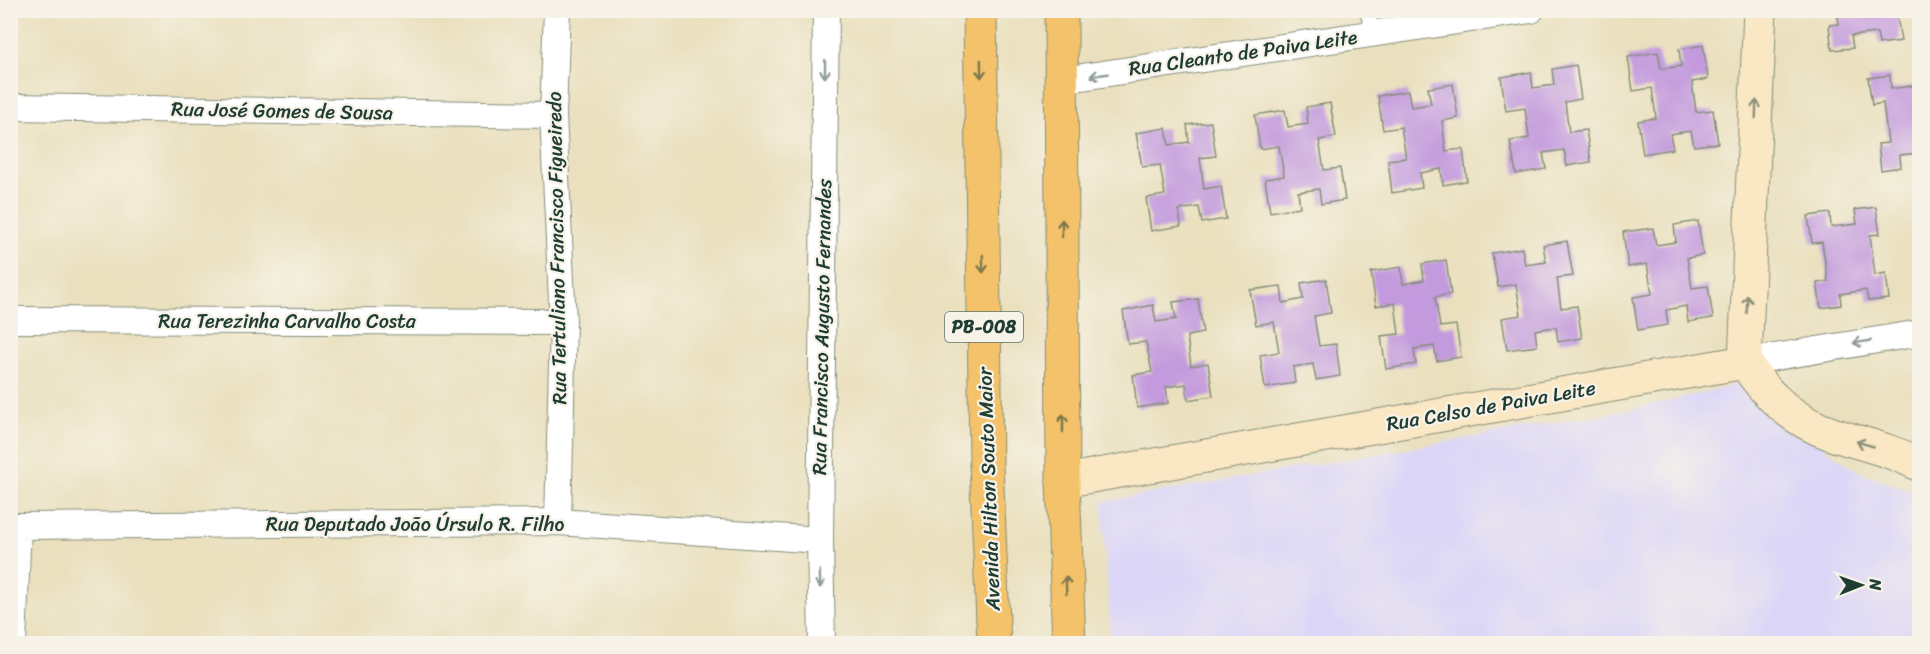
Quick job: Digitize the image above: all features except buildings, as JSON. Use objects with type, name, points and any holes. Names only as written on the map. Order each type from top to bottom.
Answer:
[{"type":"main road","name":"Avenida Hilton Souto Maior","points":[[981,10],[986,464],[994,644]]},
{"type":"main road","points":[[1061,10],[1063,481],[1070,644]]},
{"type":"street","name":"Rua Tertuliano Francisco Figueiredo","points":[[557,10],[553,115],[563,322],[558,522]]},
{"type":"street","name":"Rua Francisco Augusto Fernandes","points":[[822,644],[820,540],[826,10]]},
{"type":"street","name":"Rua Cleanto de Paiva Leite","points":[[1062,80],[1370,22],[1531,10]]},
{"type":"street","points":[[1760,10],[1745,362],[1771,397],[1793,415],[1830,434],[1872,445],[1920,465]]},
{"type":"street","name":"Rua José Gomes de Sousa","points":[[10,107],[553,115]]},
{"type":"street","name":"Rua Terezinha Carvalho Costa","points":[[10,320],[563,322]]},
{"type":"street","name":"Rua Celso de Paiva Leite","points":[[1063,481],[1920,333]]},
{"type":"street","name":"Rua Deputado João Úrsulo R. Filho","points":[[14,526],[558,522],[820,540]]},
{"type":"street","points":[[13,644],[14,526]]},
{"type":"shaded area","points":[[1735,385],[1858,471],[1919,494],[1919,643],[1111,643],[1102,502],[1634,409]]}]
